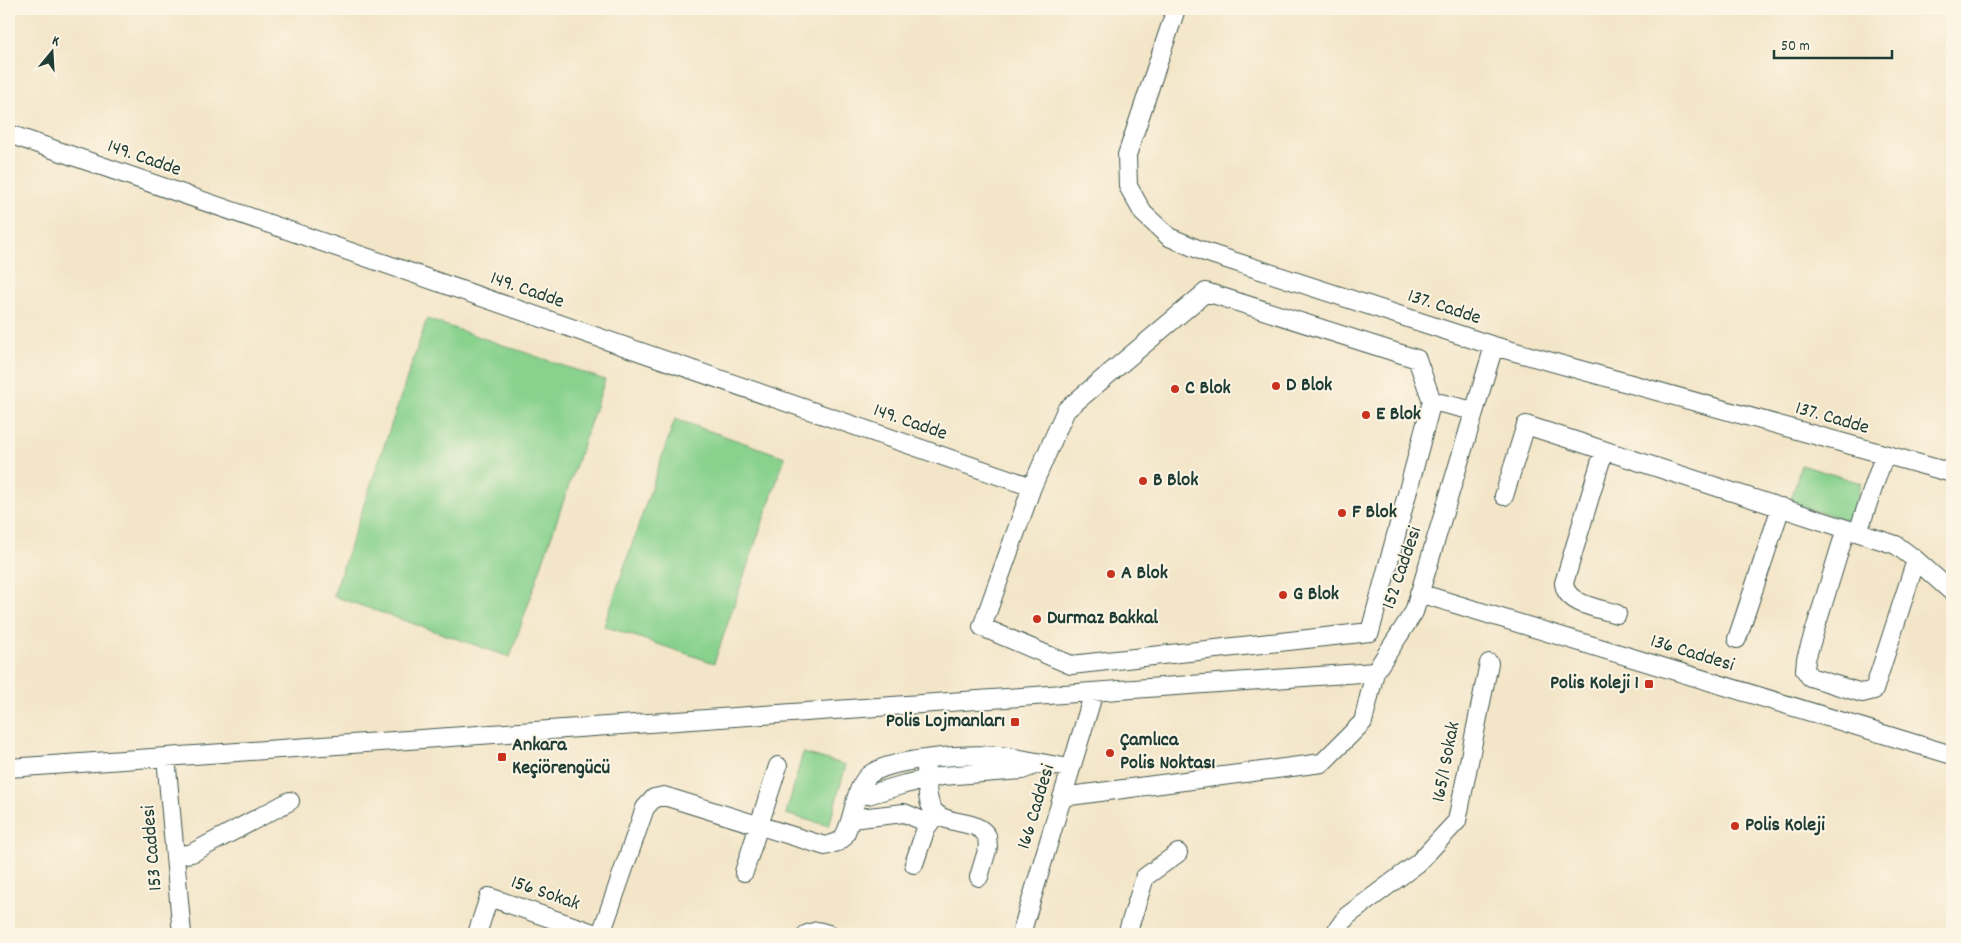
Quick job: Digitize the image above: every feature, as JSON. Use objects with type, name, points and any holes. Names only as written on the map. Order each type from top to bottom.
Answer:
[{"type":"street","name":"137. Cadde","points":[[1176,9],[1127,155],[1128,186],[1143,213],[1168,238],[1205,252],[1494,346],[1952,474]]},
{"type":"street","name":"149. Cadde","points":[[9,134],[1032,487]]},
{"type":"street","points":[[1206,292],[1417,359],[1432,401],[1370,632],[1071,665],[982,628],[1032,487],[1066,410],[1206,292]]},
{"type":"street","name":"152 Caddesi","points":[[1062,797],[1322,763],[1363,722],[1375,672],[1414,612],[1494,346]]},
{"type":"street","points":[[1432,401],[1474,411]]},
{"type":"street","points":[[1504,496],[1526,425],[1896,545],[1952,592]]},
{"type":"street","points":[[1604,450],[1564,583],[1566,592],[1571,599],[1617,614]]},
{"type":"street","points":[[1884,456],[1852,531],[1805,664],[1810,677],[1862,693],[1874,690],[1916,560]]},
{"type":"street","points":[[1737,639],[1781,507]]},
{"type":"street","name":"136 Caddesi","points":[[1420,594],[1952,754]]},
{"type":"street","name":"165/1 Sokak","points":[[1334,934],[1347,916],[1418,863],[1457,821],[1488,663]]},
{"type":"street","points":[[9,768],[1375,672]]},
{"type":"street","name":"166 Caddesi","points":[[1021,934],[1094,692]]},
{"type":"street","points":[[602,934],[645,808],[654,798],[664,796],[825,846],[838,842],[843,838],[864,781],[878,768],[925,760],[988,755],[1070,768]]},
{"type":"street","name":"153 Caddesi","points":[[166,757],[182,934]]},
{"type":"street","points":[[914,864],[933,819],[925,760]]},
{"type":"street","points":[[859,794],[868,795],[927,778],[962,773],[1022,770],[1038,764]]},
{"type":"street","points":[[744,872],[778,766]]},
{"type":"street","points":[[175,856],[192,852],[290,802]]},
{"type":"street","points":[[851,818],[904,813],[985,831],[988,847],[979,877]]},
{"type":"street","points":[[1126,934],[1145,877],[1178,853]]},
{"type":"street","name":"156 Sokak","points":[[477,934],[489,897],[596,934]]},
{"type":"street","points":[[807,934],[817,931],[828,934]]},
{"type":"green space","points":[[427,319],[605,380],[510,657],[333,596]]},
{"type":"green space","points":[[675,419],[785,457],[714,663],[604,626]]},
{"type":"green space","points":[[1801,465],[1861,483],[1850,521],[1790,503]]},
{"type":"green space","points":[[803,753],[846,765],[829,826],[786,814]]},
{"type":"place","name":"D Blok","points":[[1276,386]]},
{"type":"place","name":"C Blok","points":[[1175,389]]},
{"type":"place","name":"E Blok","points":[[1366,415]]},
{"type":"place","name":"B Blok","points":[[1143,481]]},
{"type":"place","name":"F Blok","points":[[1342,513]]},
{"type":"place","name":"A Blok","points":[[1111,574]]},
{"type":"place","name":"G Blok","points":[[1283,595]]},
{"type":"place","name":"Durmaz Bakkal","points":[[1037,619]]},
{"type":"place","name":"Polis Koleji 1","points":[[1649,684]]},
{"type":"place","name":"Polis Lojmanları","points":[[1015,722]]},
{"type":"place","name":"Çamlıca Polis Noktası","points":[[1110,753]]},
{"type":"place","name":"Ankara Keçiörengücü","points":[[502,757]]},
{"type":"place","name":"Polis Koleji","points":[[1735,826]]}]
